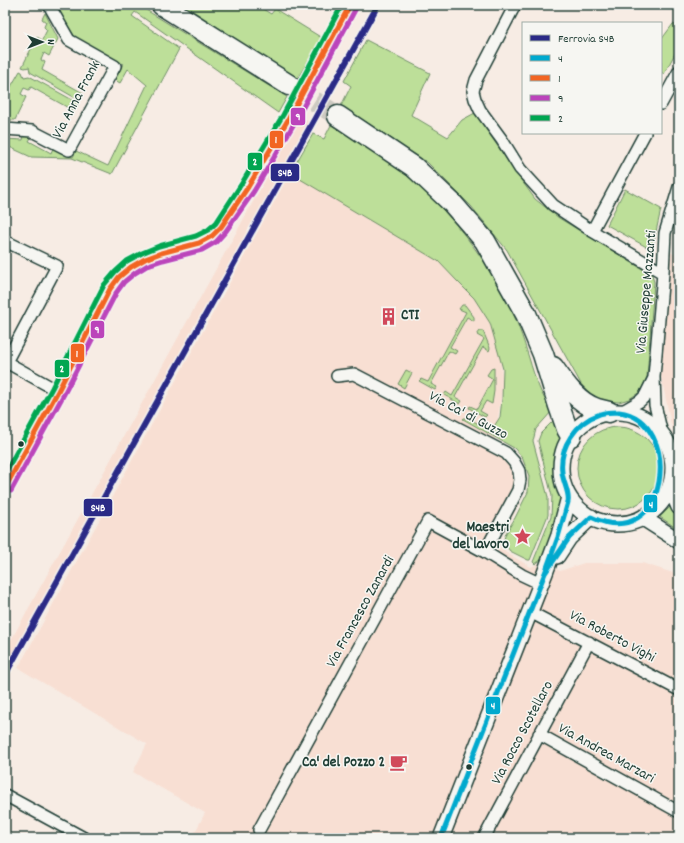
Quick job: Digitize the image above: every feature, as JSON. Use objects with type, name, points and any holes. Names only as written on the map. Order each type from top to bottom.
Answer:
[{"type":"highway","points":[[162,5],[289,85]]},
{"type":"highway","points":[[338,116],[414,167],[452,203],[485,241],[526,314],[544,354],[559,406],[571,436]]},
{"type":"highway","points":[[544,354],[568,388],[585,403],[596,409],[615,412]]},
{"type":"main road","points":[[673,462],[671,484],[656,508],[643,518],[617,524],[603,522],[591,517],[579,509],[569,497],[561,473],[565,447],[571,436],[581,425],[594,416],[615,412],[632,414],[644,418],[654,425],[667,442],[673,462],[673,493],[679,507]]},
{"type":"main road","points":[[440,838],[543,579],[559,535],[569,497]]},
{"type":"main road","points":[[543,579],[569,538],[591,517]]},
{"type":"main road","points":[[643,518],[679,541]]},
{"type":"street","name":"Via Anna Frank","points":[[5,129],[32,131],[69,150],[115,66],[70,40],[48,5]]},
{"type":"street","points":[[5,488],[110,289],[119,277],[131,267],[145,259],[161,253],[199,243],[212,236],[221,227],[248,187],[289,118],[350,5]]},
{"type":"street","points":[[515,5],[476,80],[473,91],[474,99],[480,110],[502,140],[520,169],[553,205],[592,231],[663,273]]},
{"type":"street","points":[[662,102],[679,71]]},
{"type":"street","points":[[592,231],[644,134]]},
{"type":"street","name":"Via Giuseppe Mazzanti","points":[[662,434],[655,406],[654,378],[665,233],[679,187]]},
{"type":"street","points":[[5,241],[57,266],[6,363],[58,390]]},
{"type":"street","name":"Via Ca' di Guzzo","points":[[337,376],[354,374],[506,453],[514,462],[519,471],[520,480],[518,490],[485,552]]},
{"type":"street","name":"Via Giuseppe Mazzanti","points":[[615,412],[640,401],[645,396],[654,378]]},
{"type":"street","name":"Via Francesco Zanardi","points":[[259,830],[428,521],[485,552],[522,575],[543,579]]},
{"type":"street","name":"Via Roberto Vighi","points":[[530,612],[679,690]]},
{"type":"street","name":"Via Rocco Scotellaro","points":[[484,838],[589,642]]},
{"type":"street","name":"Via Andrea Marzari","points":[[540,734],[679,812]]},
{"type":"street","points":[[5,795],[84,838]]},
{"type":"shaded area","points":[[300,117],[314,125],[5,684],[5,651]]},
{"type":"shaded area","points":[[290,173],[442,253],[482,306],[499,344],[503,384],[495,439],[510,448],[520,458],[527,476],[525,490],[513,516],[503,531],[500,540],[502,547],[507,553],[531,567],[541,562],[560,571],[584,563],[642,563],[679,575],[679,838],[192,838],[205,813],[133,772],[147,744],[18,668]]},
{"type":"shaded area","points":[[665,249],[679,257],[679,442],[671,424],[661,376],[662,302]]},
{"type":"green space","points":[[55,5],[138,5],[287,97],[278,113],[135,12],[132,16],[179,49],[112,174],[72,158],[31,157],[5,145],[5,139],[23,140],[24,134],[32,136],[29,141],[51,153],[53,148],[73,157],[76,151],[108,166],[147,85],[128,69],[120,83],[115,80],[123,64],[75,37]]},
{"type":"green space","points":[[184,5],[256,5],[271,14],[275,9],[322,38],[297,79]]},
{"type":"green space","points":[[45,13],[58,39],[49,56],[44,53],[41,60],[45,62],[42,70],[83,93],[79,100],[30,72],[29,67],[22,67],[37,37],[42,40],[47,30],[44,27],[46,22],[42,19]]},
{"type":"green space","points":[[673,24],[679,27],[679,46],[664,74],[662,73],[662,39]]},
{"type":"green space","points":[[366,40],[430,73],[411,115],[448,137],[462,120],[475,113],[535,199],[559,218],[652,275],[654,282],[647,377],[640,392],[629,399],[619,402],[603,401],[589,393],[581,384],[507,250],[471,206],[428,163],[341,106],[351,86],[344,81]]},
{"type":"green space","points":[[20,71],[24,77],[29,76],[78,103],[74,111],[31,87],[29,90],[24,88],[21,94],[26,97],[15,120],[5,120],[5,97]]},
{"type":"green space","points":[[331,125],[389,162],[433,199],[457,225],[479,254],[510,306],[538,384],[552,411],[536,429],[533,441],[548,497],[548,515],[530,560],[510,551],[506,546],[504,539],[528,492],[529,476],[522,457],[514,448],[463,419],[468,418],[491,431],[500,417],[503,369],[490,323],[474,298],[438,261],[290,173],[313,134],[324,139]]},
{"type":"green space","points":[[625,189],[661,209],[652,250],[607,225]]},
{"type":"green space","points":[[462,305],[465,305],[474,317],[474,321],[467,317],[450,347],[457,351],[455,354],[449,351],[431,384],[437,387],[435,390],[419,381],[421,379],[428,382],[466,312],[459,309]]},
{"type":"green space","points":[[480,331],[483,331],[490,348],[489,351],[483,347],[455,397],[462,401],[460,404],[444,395],[446,392],[452,396],[484,339],[477,335]]},
{"type":"green space","points":[[494,368],[494,391],[492,404],[486,401],[480,411],[487,415],[485,417],[469,408],[470,406],[477,409],[493,379],[487,375],[491,369]]},
{"type":"green space","points":[[406,370],[412,373],[404,388],[398,384]]},
{"type":"green space","points":[[555,419],[560,440],[554,462],[554,474],[556,488],[561,498],[561,506],[559,516],[541,560],[535,564],[533,562],[551,517],[552,496],[538,441],[541,433]]},
{"type":"green space","points":[[618,427],[634,430],[647,439],[656,452],[659,468],[656,484],[647,497],[634,506],[618,509],[602,506],[589,497],[580,484],[577,468],[580,452],[589,439],[602,430]]},
{"type":"green space","points":[[670,507],[679,521],[679,530],[660,517]]},
{"type":"tunnel","points":[[289,85],[338,116]]},
{"type":"rail line","name":"S4B","points":[[5,675],[378,5]]},
{"type":"transit line","name":"2","points":[[5,473],[52,388],[104,285],[127,261],[159,246],[196,236],[208,230],[216,223],[283,115],[342,5]]},
{"type":"transit line","name":"1","points":[[5,488],[58,391],[110,289],[119,277],[131,267],[145,259],[161,253],[199,243],[212,236],[221,227],[248,187],[289,118],[350,5]]},
{"type":"transit line","name":"9","points":[[11,491],[64,394],[116,293],[124,282],[148,265],[202,250],[216,242],[226,231],[254,191],[295,122],[356,8]]},
{"type":"transit line","name":"4","points":[[619,412],[640,420],[653,437],[660,459],[659,482],[652,503],[638,518],[618,524],[591,517],[569,538],[545,573],[558,537],[568,502],[568,495],[562,472],[563,454],[566,445],[577,429],[591,418],[600,414],[619,412]]},
{"type":"transit line","name":"4","points":[[441,838],[545,573]]},
{"type":"place","name":"CTI","points":[[388,316]]},
{"type":"place","name":"Maestri del lavoro","points":[[522,537]]},
{"type":"place","name":"Ca' del Pozzo 2","points":[[398,763]]}]
